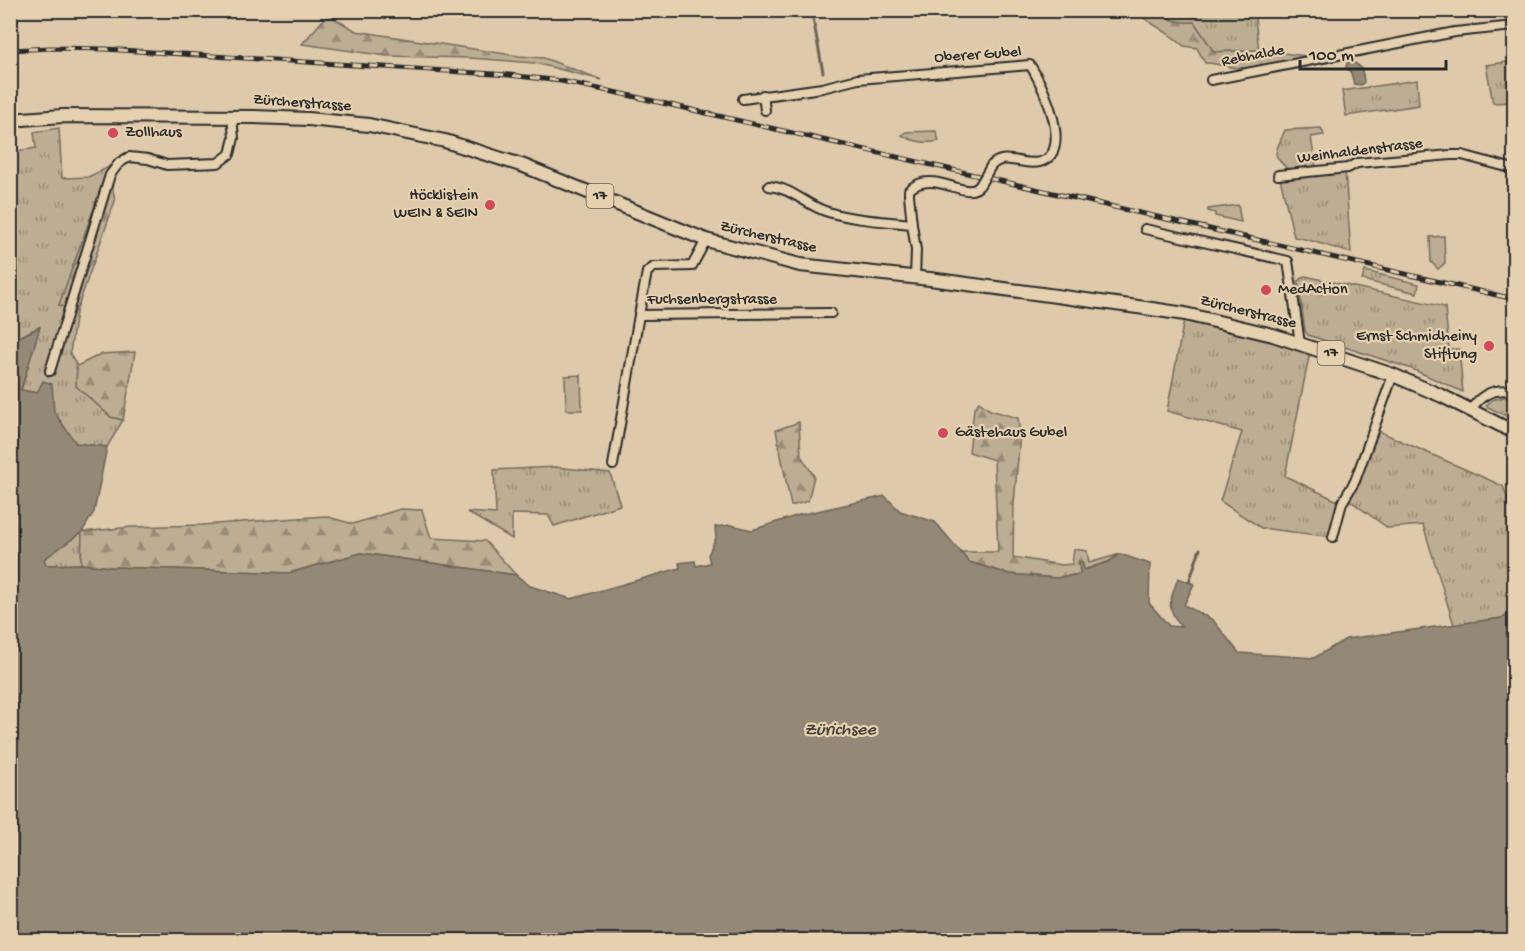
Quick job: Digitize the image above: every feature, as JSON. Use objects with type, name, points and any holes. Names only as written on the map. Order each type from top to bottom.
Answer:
[{"type":"main road","name":"Zürcherstrasse","points":[[10,120],[74,116],[232,117],[308,119],[369,125],[445,141],[524,166],[706,240],[800,265],[915,277],[1185,314],[1273,335],[1393,375],[1515,432]]},
{"type":"street","name":"Rebhalde","points":[[1211,80],[1455,32],[1515,26]]},
{"type":"street","name":"Oberer Gubel","points":[[743,99],[822,88],[858,79],[1030,65],[1039,79],[1056,129],[1055,146],[1050,156],[1042,162],[1034,163],[1004,159],[996,161],[978,189],[969,192],[942,183],[927,182],[915,185],[909,190],[916,250],[915,277]]},
{"type":"street","points":[[763,95],[765,110]]},
{"type":"street","points":[[50,370],[110,176],[119,163],[129,157],[148,159],[167,165],[218,163],[230,154],[234,138],[232,117]]},
{"type":"street","name":"Weinhaldenstrasse","points":[[1278,175],[1348,168],[1357,163],[1451,155],[1462,155],[1515,169]]},
{"type":"street","points":[[769,186],[780,187],[825,211],[843,216],[912,224]]},
{"type":"street","points":[[1145,229],[1288,261],[1300,343]]},
{"type":"street","name":"Fuchsenbergstrasse","points":[[706,240],[692,266],[654,267],[647,272],[639,315],[831,313]]},
{"type":"street","points":[[613,465],[639,315]]},
{"type":"street","points":[[1333,537],[1342,503],[1355,481],[1393,375]]},
{"type":"street","points":[[1471,410],[1479,399],[1493,391],[1515,391]]},
{"type":"green space","points":[[1133,11],[1160,11],[1175,21],[1194,22],[1214,52],[1259,50],[1306,56],[1247,68],[1205,63],[1197,48],[1184,46]]},
{"type":"green space","points":[[1160,11],[1254,11],[1259,50],[1214,52],[1194,22],[1175,21]]},
{"type":"green space","points":[[332,17],[356,31],[544,58],[602,80],[535,63],[470,58],[387,56],[302,44],[324,19]]},
{"type":"green space","points":[[1514,61],[1514,102],[1493,103],[1486,65]]},
{"type":"green space","points":[[1417,80],[1419,105],[1346,116],[1342,91]]},
{"type":"green space","points":[[59,128],[62,178],[88,177],[109,167],[59,305],[76,312],[70,353],[77,366],[76,386],[111,417],[123,420],[107,447],[76,444],[38,393],[21,390],[39,327],[11,341],[11,152],[36,148],[34,132]]},
{"type":"green space","points":[[1321,128],[1324,135],[1311,137],[1316,168],[1289,170],[1279,160],[1276,152],[1285,130]]},
{"type":"green space","points":[[936,131],[939,141],[934,142],[915,141],[902,135],[906,132]]},
{"type":"green space","points":[[109,167],[115,201],[76,312],[59,305]]},
{"type":"green space","points":[[1345,171],[1351,253],[1294,237],[1280,178]]},
{"type":"green space","points":[[1238,205],[1241,222],[1215,216],[1215,213],[1208,211],[1208,209]]},
{"type":"green space","points":[[1444,236],[1445,263],[1438,269],[1431,262],[1430,237]]},
{"type":"green space","points":[[1365,271],[1419,284],[1417,293],[1362,280]]},
{"type":"green space","points":[[1305,276],[1445,307],[1449,349],[1459,349],[1463,392],[1412,369],[1308,335],[1305,331],[1298,281]]},
{"type":"green space","points":[[1185,314],[1311,347],[1285,476],[1342,503],[1333,537],[1261,528],[1220,501],[1242,432],[1167,411]]},
{"type":"green space","points":[[135,352],[123,420],[111,417],[76,386],[77,366],[101,354]]},
{"type":"green space","points":[[581,375],[582,410],[566,410],[565,376]]},
{"type":"green space","points":[[1514,397],[1514,420],[1486,406],[1492,400]]},
{"type":"green space","points":[[979,402],[990,410],[1018,418],[1020,434],[1014,504],[1013,557],[1061,565],[1072,564],[1074,549],[1087,551],[1089,563],[1120,554],[1108,562],[1083,570],[1079,562],[1080,574],[1056,578],[1009,574],[969,562],[960,552],[998,552],[994,460],[969,452],[974,409]]},
{"type":"green space","points":[[799,422],[801,456],[814,476],[808,501],[791,506],[776,430]]},
{"type":"green space","points":[[1374,429],[1503,486],[1514,517],[1514,613],[1502,618],[1454,625],[1423,525],[1388,528],[1345,497]]},
{"type":"green space","points":[[555,467],[610,473],[620,505],[554,526],[548,515],[512,514],[512,539],[467,512],[496,514],[494,470]]},
{"type":"green space","points":[[400,509],[422,510],[431,538],[485,541],[516,575],[361,553],[289,573],[81,564],[82,532],[325,516],[353,524]]},
{"type":"green space","points":[[82,532],[81,564],[46,565],[44,559]]},
{"type":"water","points":[[1350,62],[1357,64],[1361,69],[1364,82],[1361,85],[1354,84],[1351,73],[1346,67]]},
{"type":"water","name":"Zürichsee","points":[[40,327],[21,390],[37,393],[43,381],[52,384],[54,412],[76,443],[107,447],[94,512],[82,532],[44,559],[46,565],[81,564],[289,573],[361,553],[516,575],[530,586],[571,599],[680,568],[679,563],[695,561],[696,566],[710,563],[708,555],[716,538],[715,527],[731,525],[752,530],[799,515],[885,496],[900,511],[935,522],[969,562],[1009,574],[1056,578],[1080,574],[1079,561],[1082,562],[1084,570],[1108,562],[1120,554],[1150,564],[1149,603],[1169,626],[1181,627],[1170,603],[1178,578],[1194,584],[1184,605],[1213,620],[1239,653],[1314,658],[1346,639],[1502,618],[1514,613],[1514,940],[11,940],[11,341]]},
{"type":"waterway","points":[[813,18],[823,72]]},
{"type":"waterway","points":[[1189,582],[1200,549]]},
{"type":"railway","points":[[10,50],[105,49],[509,75],[561,81],[1514,299]]},
{"type":"place","name":"Zollhaus","points":[[113,133]]},
{"type":"place","name":"Höcklistein WEIN & SEIN","points":[[490,205]]},
{"type":"place","name":"MedAction","points":[[1266,290]]},
{"type":"place","name":"Ernst Schmidheiny Stiftung","points":[[1489,346]]},
{"type":"place","name":"Gästehaus Gubel","points":[[943,433]]}]
